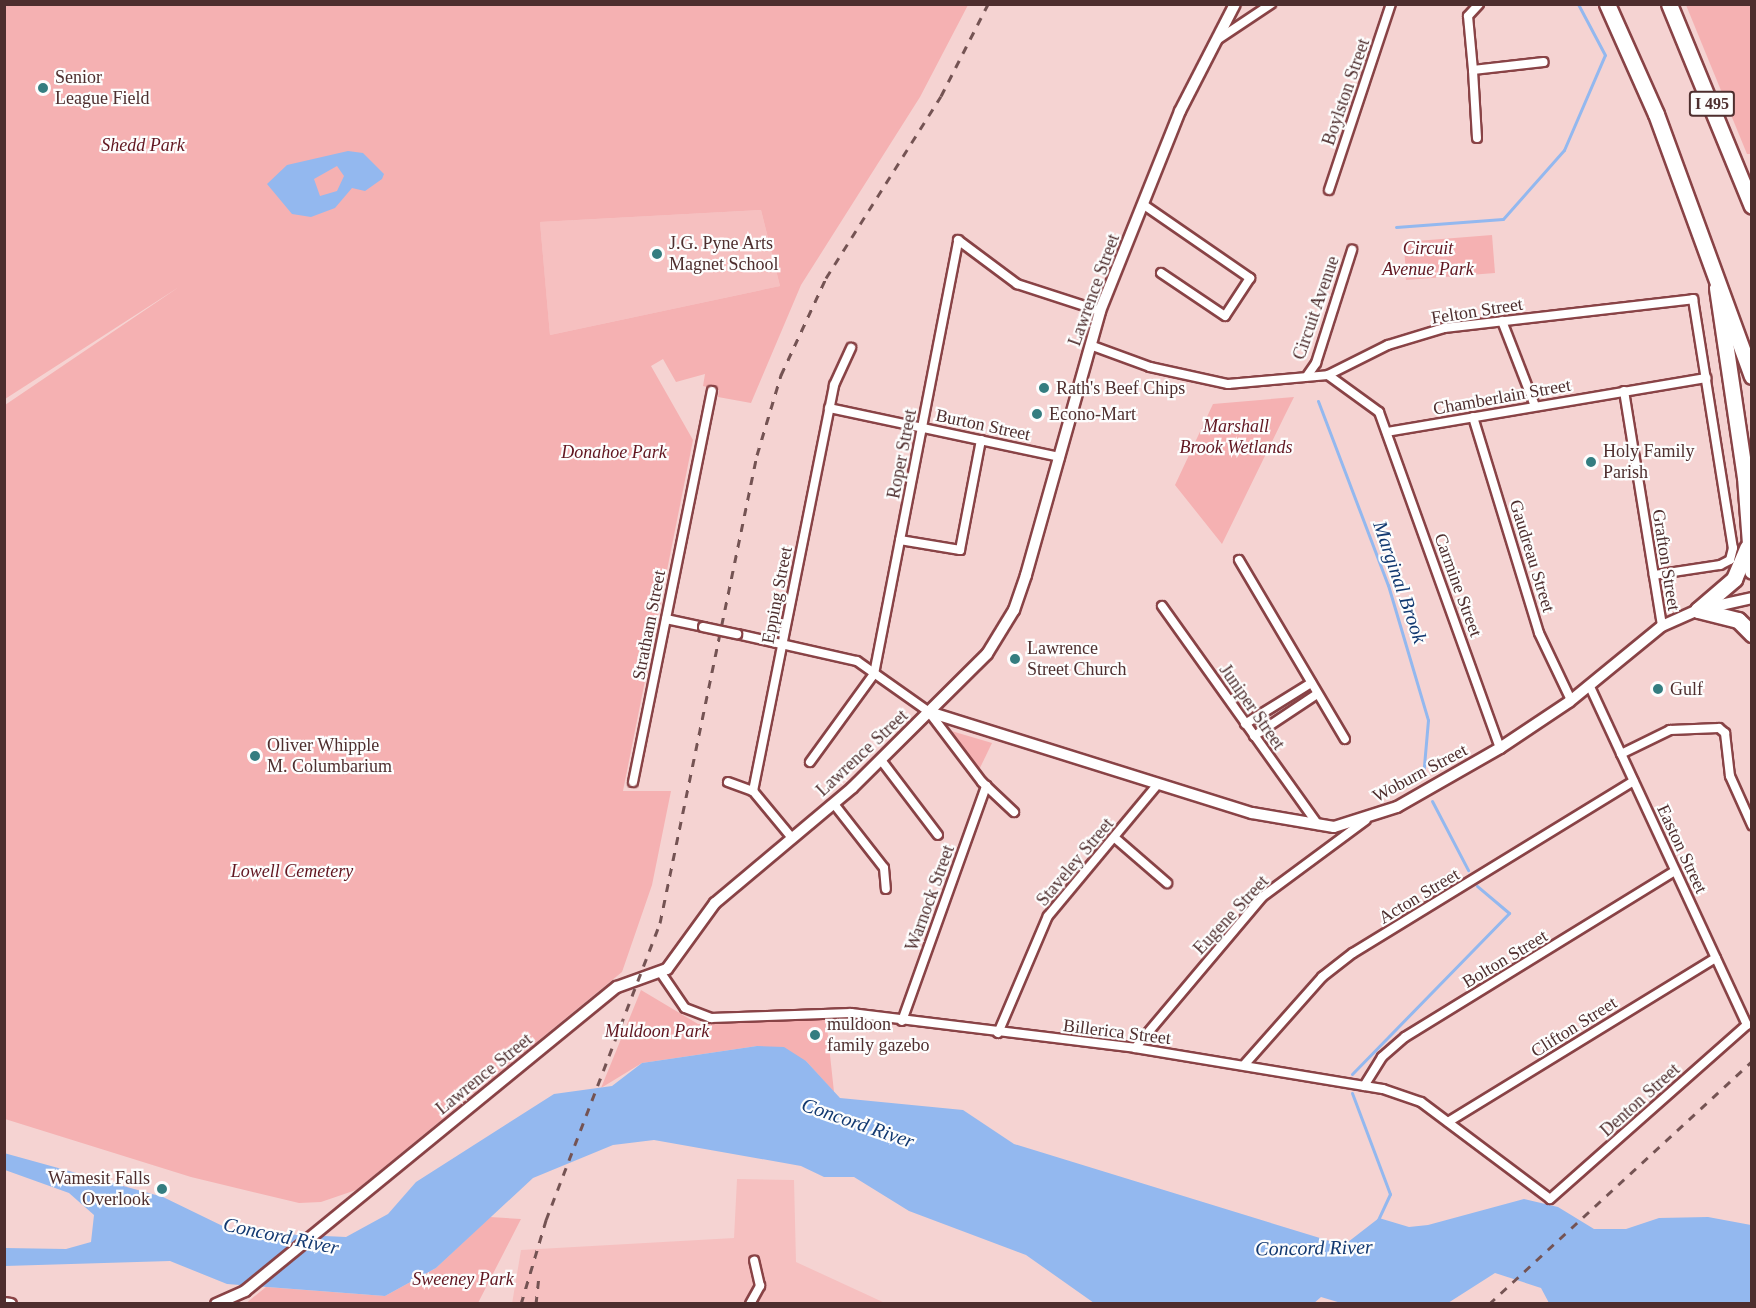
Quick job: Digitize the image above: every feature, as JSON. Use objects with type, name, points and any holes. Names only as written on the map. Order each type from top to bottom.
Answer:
[{"type":"highway","points":[[1607,4],[1656,114],[1752,376]]},
{"type":"highway","name":"I 495","points":[[1669,4],[1752,206]]},
{"type":"highway","points":[[1731,151],[1752,195]]},
{"type":"highway","points":[[1716,276],[1752,571]]},
{"type":"highway","points":[[1698,610],[1734,579],[1749,532]]},
{"type":"highway","points":[[1698,610],[1731,617],[1752,634]]},
{"type":"main road","name":"Lawrence Street","points":[[216,1304],[245,1291],[610,992],[628,980],[661,973],[715,903],[834,804],[987,654],[1014,610],[1060,457],[1100,311],[1180,111],[1236,4]]},
{"type":"main road","name":"Woburn Street","points":[[929,712],[1284,822],[1318,825],[1366,820],[1500,748],[1590,686],[1662,626],[1698,610],[1752,598]]},
{"type":"main road","points":[[4,1303],[11,1304]]},
{"type":"street","points":[[1216,41],[1271,4]]},
{"type":"street","name":"Boylston Street","points":[[1329,190],[1391,4]]},
{"type":"street","points":[[1465,4],[1473,70],[1476,138]]},
{"type":"street","points":[[1468,16],[1479,4]]},
{"type":"street","points":[[1473,70],[1544,62]]},
{"type":"street","points":[[1144,205],[1251,278],[1225,316],[1161,273]]},
{"type":"street","name":"Roper Street","points":[[874,674],[958,240],[1017,284],[1100,311]]},
{"type":"street","name":"Circuit Avenue","points":[[1307,376],[1316,363],[1352,250]]},
{"type":"street","name":"Felton Street","points":[[1090,345],[1150,367],[1228,384],[1328,375],[1388,345],[1444,328],[1693,298],[1706,378]]},
{"type":"street","points":[[1502,321],[1535,406]]},
{"type":"street","name":"Epping Street","points":[[753,791],[829,408],[837,373],[851,348]]},
{"type":"street","points":[[1328,375],[1379,412],[1387,432]]},
{"type":"street","points":[[1654,575],[1720,566],[1730,560],[1733,548],[1706,378]]},
{"type":"street","name":"Chamberlain Street","points":[[1387,432],[1706,378]]},
{"type":"street","name":"Stratham Street","points":[[633,782],[712,391]]},
{"type":"street","name":"Grafton Street","points":[[1624,391],[1662,626]]},
{"type":"street","name":"Burton Street","points":[[829,408],[1060,457]]},
{"type":"street","name":"Gaudreau Street","points":[[1473,417],[1539,633],[1571,700]]},
{"type":"street","name":"Carmine Street","points":[[1387,432],[1500,748]]},
{"type":"street","points":[[900,540],[960,550],[981,440]]},
{"type":"street","points":[[1239,560],[1345,739]]},
{"type":"street","name":"Juniper Street","points":[[1162,606],[1318,825]]},
{"type":"street","points":[[666,619],[848,657],[929,712],[986,786],[1014,812]]},
{"type":"street","points":[[810,762],[874,674]]},
{"type":"street","points":[[1245,724],[1311,683]]},
{"type":"street","name":"Easton Street","points":[[1590,686],[1747,1025]]},
{"type":"street","points":[[1254,736],[1317,694]]},
{"type":"street","points":[[1621,754],[1670,730],[1719,728],[1725,733],[1730,776],[1752,825]]},
{"type":"street","points":[[881,760],[938,836]]},
{"type":"street","name":"Acton Street","points":[[1244,1065],[1322,977],[1353,953],[1634,781]]},
{"type":"street","points":[[728,782],[753,791],[792,838]]},
{"type":"street","name":"Staveley Street","points":[[999,1033],[1048,916],[1158,784]]},
{"type":"street","name":"Warnock Street","points":[[902,1021],[986,786]]},
{"type":"street","points":[[834,804],[884,868],[886,890]]},
{"type":"street","name":"Eugene Street","points":[[1134,1048],[1262,897],[1366,820]]},
{"type":"street","points":[[1115,838],[1167,883]]},
{"type":"street","name":"Bolton Street","points":[[1364,1086],[1382,1057],[1406,1037],[1675,871]]},
{"type":"street","name":"Clifton Street","points":[[1448,1122],[1716,958]]},
{"type":"street","name":"Billerica Street","points":[[661,973],[678,1001],[702,1016],[837,1012],[1134,1048],[1244,1065],[1406,1095],[1448,1122],[1554,1198]]},
{"type":"street","name":"Denton Street","points":[[1554,1198],[1747,1025]]},
{"type":"street","points":[[750,1304],[760,1286],[754,1261]]},
{"type":"shaded area","name":"J.G. Pyne Arts Magnet School","points":[[761,210],[780,286],[550,335],[540,222]]},
{"type":"shaded area","points":[[737,1179],[794,1180],[796,1262],[885,1303],[512,1304],[521,1250],[734,1238]]},
{"type":"green space","name":"Lowell Cemetery","points":[[5,5],[968,5],[920,97],[801,285],[751,403],[718,397],[719,390],[703,386],[705,374],[676,382],[663,359],[651,366],[693,440],[623,791],[671,791],[652,885],[622,972],[356,1190],[321,1202],[299,1203],[191,1177],[5,1119],[5,405],[179,287],[5,399]],"holes":[[[761,210],[780,286],[550,335],[540,222]]]},
{"type":"green space","points":[[1686,5],[1751,5],[1751,154],[1747,154]]},
{"type":"green space","name":"Circuit Avenue Park","points":[[1492,235],[1495,273],[1406,280],[1404,242]]},
{"type":"green space","name":"Marshall Brook Wetlands","points":[[1294,397],[1222,544],[1175,485],[1213,404]]},
{"type":"green space","points":[[948,730],[992,743],[978,772]]},
{"type":"green space","name":"Muldoon Park","points":[[641,990],[698,1024],[826,1018],[834,1092],[806,1061],[757,1046],[642,1063],[601,1088]]},
{"type":"green space","name":"Sweeney Park","points":[[490,1217],[521,1219],[478,1303],[245,1304],[266,1287],[385,1296],[436,1268]]},
{"type":"water","points":[[348,151],[363,153],[384,174],[382,179],[365,191],[352,188],[335,208],[311,217],[292,214],[267,184],[287,165]],"holes":[[[337,166],[344,176],[337,191],[320,196],[314,179]]]},
{"type":"water","name":"Concord River","points":[[757,1046],[784,1047],[806,1061],[840,1098],[963,1110],[1014,1144],[1333,1242],[1348,1242],[1379,1218],[1409,1227],[1428,1225],[1524,1199],[1558,1207],[1594,1229],[1626,1229],[1659,1218],[1708,1217],[1751,1225],[1751,1303],[1549,1303],[1541,1288],[1495,1273],[1448,1303],[1341,1303],[1321,1297],[1313,1304],[1094,1303],[1026,1255],[909,1211],[854,1177],[824,1177],[801,1166],[654,1140],[613,1145],[533,1178],[436,1268],[385,1296],[227,1284],[170,1261],[5,1266],[5,1248],[66,1249],[91,1242],[94,1215],[69,1193],[5,1170],[4,1153],[163,1197],[235,1232],[346,1237],[388,1214],[416,1182],[554,1094],[612,1086],[642,1063]]},
{"type":"waterway","name":"Marginal Brook","points":[[1396,227],[1503,219],[1564,150],[1605,55],[1578,4]]},
{"type":"waterway","name":"Marginal Brook","points":[[1318,401],[1388,585],[1428,720],[1423,777]]},
{"type":"waterway","name":"Marginal Brook","points":[[1432,801],[1468,870]]},
{"type":"waterway","name":"Marginal Brook","points":[[1352,1074],[1509,913],[1477,886]]},
{"type":"waterway","name":"Marginal Brook","points":[[1352,1093],[1390,1194],[1378,1220]]},
{"type":"railway","points":[[521,1304],[546,1220],[660,923],[757,455],[781,375],[826,278],[941,96],[988,4]]},
{"type":"railway","points":[[1489,1304],[1752,1061]]},
{"type":"railway","points":[[536,1304],[539,1276]]},
{"type":"place","name":"Senior League Field","points":[[43,88]]},
{"type":"place","name":"J.G. Pyne Arts Magnet School","points":[[657,254]]},
{"type":"place","name":"Rath's Beef Chips","points":[[1044,388]]},
{"type":"place","name":"Econo-Mart","points":[[1037,414]]},
{"type":"place","name":"Holy Family Parish","points":[[1591,462]]},
{"type":"place","name":"Lawrence Street Church","points":[[1015,659]]},
{"type":"place","name":"Gulf","points":[[1658,689]]},
{"type":"place","name":"Oliver Whipple M. Columbarium","points":[[255,756]]},
{"type":"place","name":"muldoon family gazebo","points":[[815,1035]]},
{"type":"place","name":"Wamesit Falls Overlook","points":[[162,1189]]},
{"type":"park label","name":"Shedd Park","points":[[143,145]]},
{"type":"park label","name":"Donahoe Park","points":[[614,452]]}]
